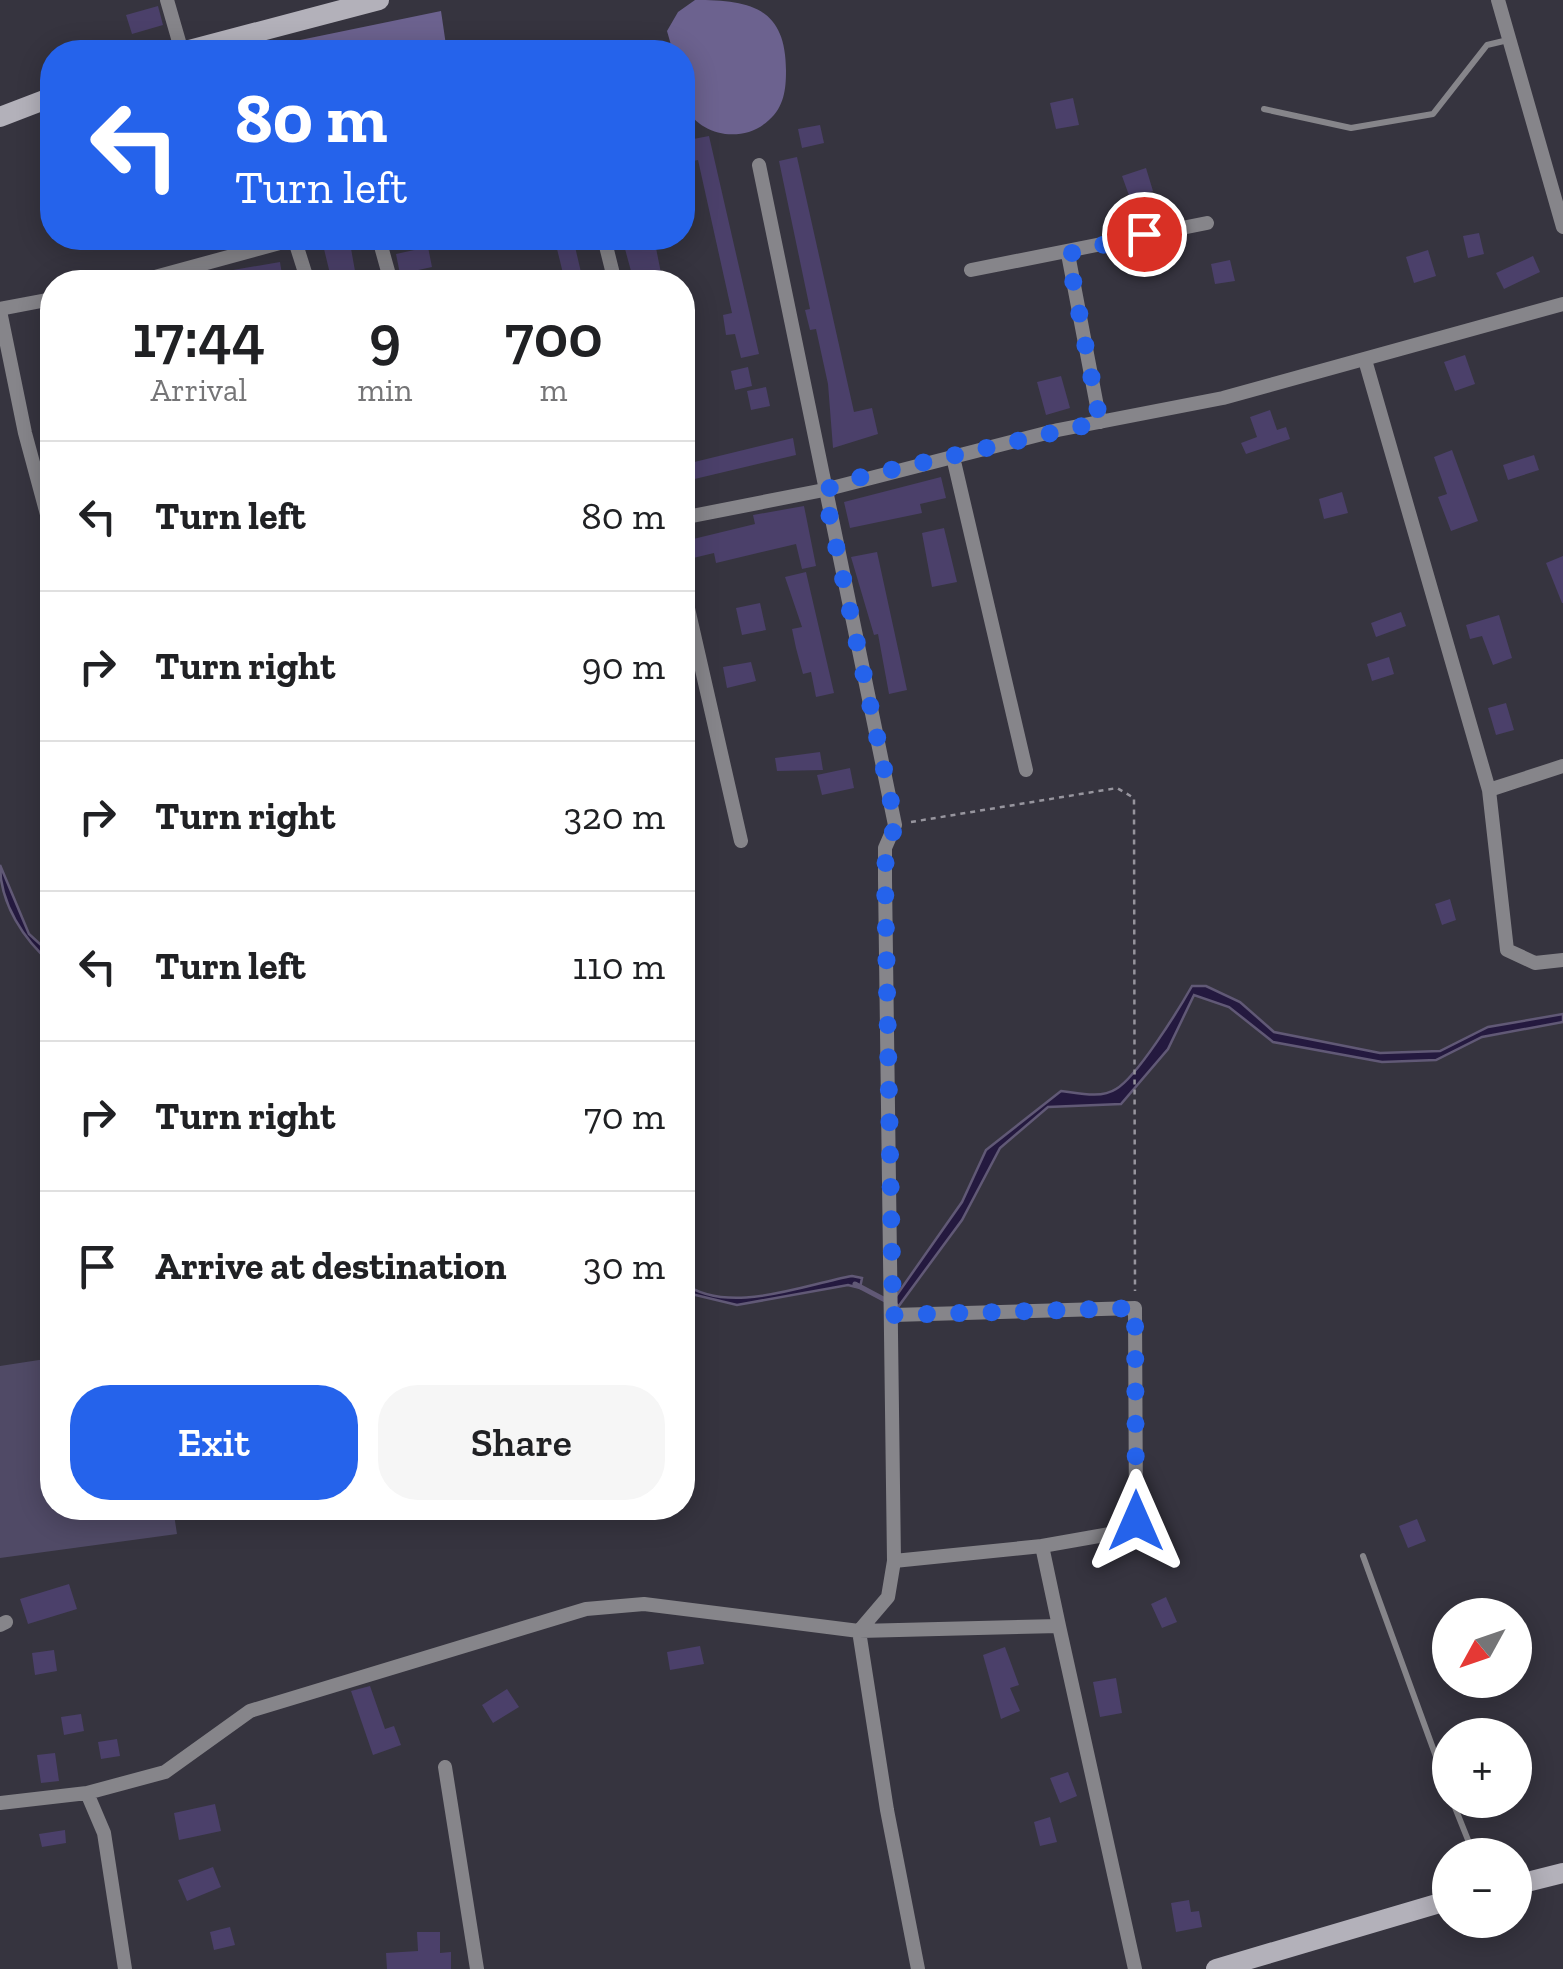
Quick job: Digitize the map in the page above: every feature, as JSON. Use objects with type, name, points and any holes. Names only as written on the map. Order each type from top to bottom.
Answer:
[{"type":"main road","points":[[227,40],[379,0]]},
{"type":"main road","points":[[0,117],[40,102]]},
{"type":"main road","points":[[1532,1881],[1563,1873]]},
{"type":"main road","points":[[1216,1969],[1432,1905]]},
{"type":"street","points":[[167,0],[179,40]]},
{"type":"street","points":[[1498,0],[1563,227]]},
{"type":"street","points":[[759,165],[896,825],[886,848],[885,880],[894,1561],[888,1597],[860,1631],[918,1969]]},
{"type":"street","points":[[971,270],[1068,254],[1113,239],[1207,223]]},
{"type":"street","points":[[183,270],[255,250]]},
{"type":"street","points":[[1068,254],[1100,422]]},
{"type":"street","points":[[40,301],[0,310],[40,488]]},
{"type":"street","points":[[695,515],[824,490],[1100,422],[1223,398],[1563,304]]},
{"type":"street","points":[[1364,360],[1489,790],[1507,950],[1536,963],[1563,960]]},
{"type":"street","points":[[952,457],[1026,770]]},
{"type":"street","points":[[695,639],[741,840]]},
{"type":"street","points":[[1489,790],[1563,766]]},
{"type":"street","points":[[893,1308],[1135,1308],[1136,1521],[1126,1530],[1042,1546],[894,1561]]},
{"type":"street","points":[[1042,1546],[1136,1969]]},
{"type":"street","points":[[0,1803],[87,1793],[164,1772],[250,1712],[586,1609],[644,1604],[860,1631],[1059,1626]]},
{"type":"street","points":[[445,1768],[477,1969]]},
{"type":"street","points":[[87,1793],[104,1833],[125,1969]]},
{"type":"lane","points":[[1264,109],[1366,128],[1433,114],[1487,45],[1509,40]]},
{"type":"lane","points":[[1363,1556],[1432,1745]]},
{"type":"path","points":[[896,825],[1117,788],[1134,798],[1135,1308]]},
{"type":"shaded area","points":[[695,0],[732,2],[772,20],[784,50],[785,91],[778,109],[759,128],[723,134],[695,119],[695,40],[670,40],[667,31],[678,12]]},
{"type":"shaded area","points":[[441,11],[445,40],[300,40]]},
{"type":"shaded area","points":[[0,865],[29,934],[40,944],[40,952],[15,920]]},
{"type":"shaded area","points":[[1192,986],[1206,986],[1240,1002],[1274,1032],[1380,1053],[1440,1051],[1488,1027],[1563,1014],[1563,1022],[1482,1037],[1436,1060],[1382,1062],[1273,1042],[1229,1007],[1194,995],[1168,1049],[1121,1104],[1048,1107],[1000,1148],[962,1220],[898,1307],[894,1299],[962,1202],[986,1150],[1061,1091],[1103,1094],[1125,1082],[1157,1042]]},
{"type":"shaded area","points":[[852,1276],[862,1278],[860,1288],[848,1285],[737,1305],[695,1295],[695,1290],[744,1298]]},
{"type":"shaded area","points":[[40,1360],[40,1520],[175,1520],[177,1534],[0,1558],[0,1366]]},
{"type":"building","points":[[158,6],[163,25],[132,34],[126,15]]},
{"type":"building","points":[[1073,98],[1079,125],[1056,129],[1050,103]]},
{"type":"building","points":[[820,125],[824,143],[802,148],[798,129]]},
{"type":"building","points":[[709,136],[759,354],[741,358],[735,334],[726,335],[723,315],[732,313],[698,160],[695,161],[695,139]]},
{"type":"building","points":[[797,157],[854,412],[872,408],[878,434],[833,448],[828,384],[816,329],[810,330],[805,310],[810,309],[779,161]]},
{"type":"building","points":[[1146,168],[1153,191],[1130,198],[1122,176]]},
{"type":"building","points":[[1479,233],[1484,254],[1468,258],[1463,236]]},
{"type":"building","points":[[324,250],[351,250],[355,270],[329,270]]},
{"type":"building","points":[[429,250],[432,267],[399,270],[396,254]]},
{"type":"building","points":[[557,250],[576,250],[580,270],[562,270]]},
{"type":"building","points":[[625,250],[656,250],[660,270],[631,270]]},
{"type":"building","points":[[1428,250],[1436,276],[1414,283],[1406,257]]},
{"type":"building","points":[[1533,256],[1540,272],[1504,289],[1496,273]]},
{"type":"building","points":[[1230,260],[1235,281],[1215,284],[1211,264]]},
{"type":"building","points":[[280,262],[281,270],[233,270]]},
{"type":"building","points":[[1465,355],[1475,384],[1455,391],[1444,362]]},
{"type":"building","points":[[748,367],[752,386],[735,390],[731,371]]},
{"type":"building","points":[[1061,376],[1070,408],[1046,415],[1037,382]]},
{"type":"building","points":[[766,387],[770,406],[751,410],[747,391]]},
{"type":"building","points":[[1270,410],[1277,430],[1286,427],[1290,439],[1246,454],[1241,443],[1257,437],[1250,417]]},
{"type":"building","points":[[793,438],[796,455],[695,479],[695,462]]},
{"type":"building","points":[[1452,450],[1478,521],[1451,531],[1438,497],[1447,494],[1434,457]]},
{"type":"building","points":[[1534,455],[1539,470],[1508,480],[1503,465]]},
{"type":"building","points":[[941,477],[946,498],[920,504],[922,513],[850,528],[844,502]]},
{"type":"building","points":[[1342,492],[1348,513],[1324,519],[1319,499]]},
{"type":"building","points":[[804,506],[816,566],[802,569],[796,544],[716,563],[714,553],[695,558],[695,539],[755,524],[753,515]]},
{"type":"building","points":[[944,528],[957,582],[932,587],[922,533]]},
{"type":"building","points":[[877,552],[907,690],[889,694],[878,634],[874,635],[851,557]]},
{"type":"building","points":[[1563,556],[1563,603],[1562,603],[1546,563]]},
{"type":"building","points":[[806,572],[834,693],[816,697],[811,672],[803,674],[796,648],[792,629],[802,627],[785,577]]},
{"type":"building","points":[[760,603],[766,630],[742,635],[736,608]]},
{"type":"building","points":[[1401,612],[1406,626],[1376,637],[1371,623]]},
{"type":"building","points":[[1499,615],[1512,658],[1493,665],[1482,636],[1470,639],[1466,625]]},
{"type":"building","points":[[1389,657],[1394,674],[1372,681],[1367,664]]},
{"type":"building","points":[[751,662],[756,681],[727,688],[723,667]]},
{"type":"building","points":[[1506,703],[1514,730],[1496,735],[1488,708]]},
{"type":"building","points":[[820,752],[823,770],[777,771],[775,758]]},
{"type":"building","points":[[850,768],[854,788],[822,795],[817,775]]},
{"type":"building","points":[[1450,899],[1456,920],[1442,925],[1435,904]]},
{"type":"building","points":[[1417,1519],[1426,1541],[1408,1548],[1399,1526]]},
{"type":"building","points":[[69,1584],[77,1609],[28,1624],[20,1599]]},
{"type":"building","points":[[1166,1597],[1177,1622],[1162,1628],[1151,1604]]},
{"type":"building","points":[[700,1646],[704,1664],[670,1670],[667,1652]]},
{"type":"building","points":[[1005,1647],[1019,1685],[1010,1688],[1020,1711],[1001,1719],[983,1655]]},
{"type":"building","points":[[54,1650],[57,1671],[35,1675],[32,1653]]},
{"type":"building","points":[[1116,1678],[1122,1713],[1100,1717],[1093,1682]]},
{"type":"building","points":[[370,1686],[385,1729],[394,1726],[401,1745],[373,1755],[351,1691]]},
{"type":"building","points":[[507,1689],[519,1707],[493,1723],[482,1705]]},
{"type":"building","points":[[81,1714],[84,1731],[64,1735],[61,1717]]},
{"type":"building","points":[[117,1739],[120,1756],[101,1759],[98,1742]]},
{"type":"building","points":[[55,1753],[59,1781],[41,1783],[37,1755]]},
{"type":"building","points":[[1068,1772],[1077,1796],[1060,1803],[1050,1778]]},
{"type":"building","points":[[215,1804],[221,1831],[179,1840],[174,1813]]},
{"type":"building","points":[[1050,1817],[1057,1842],[1040,1846],[1034,1822]]},
{"type":"building","points":[[65,1830],[66,1843],[42,1847],[39,1834]]},
{"type":"building","points":[[213,1867],[221,1887],[187,1901],[178,1880]]},
{"type":"building","points":[[1189,1900],[1191,1912],[1199,1911],[1202,1927],[1176,1932],[1171,1903]]},
{"type":"building","points":[[230,1927],[235,1945],[214,1950],[210,1932]]},
{"type":"building","points":[[417,1932],[440,1932],[440,1953],[451,1952],[451,1969],[387,1969],[386,1953],[418,1951]]},
{"type":"waterway","points":[[855,1284],[889,1302]]},
{"type":"route","points":[[1136,1521],[1135,1308],[893,1315],[885,880],[886,848],[896,825],[824,490],[864,476],[1100,422],[1068,254],[1113,239],[1144,234]]}]
